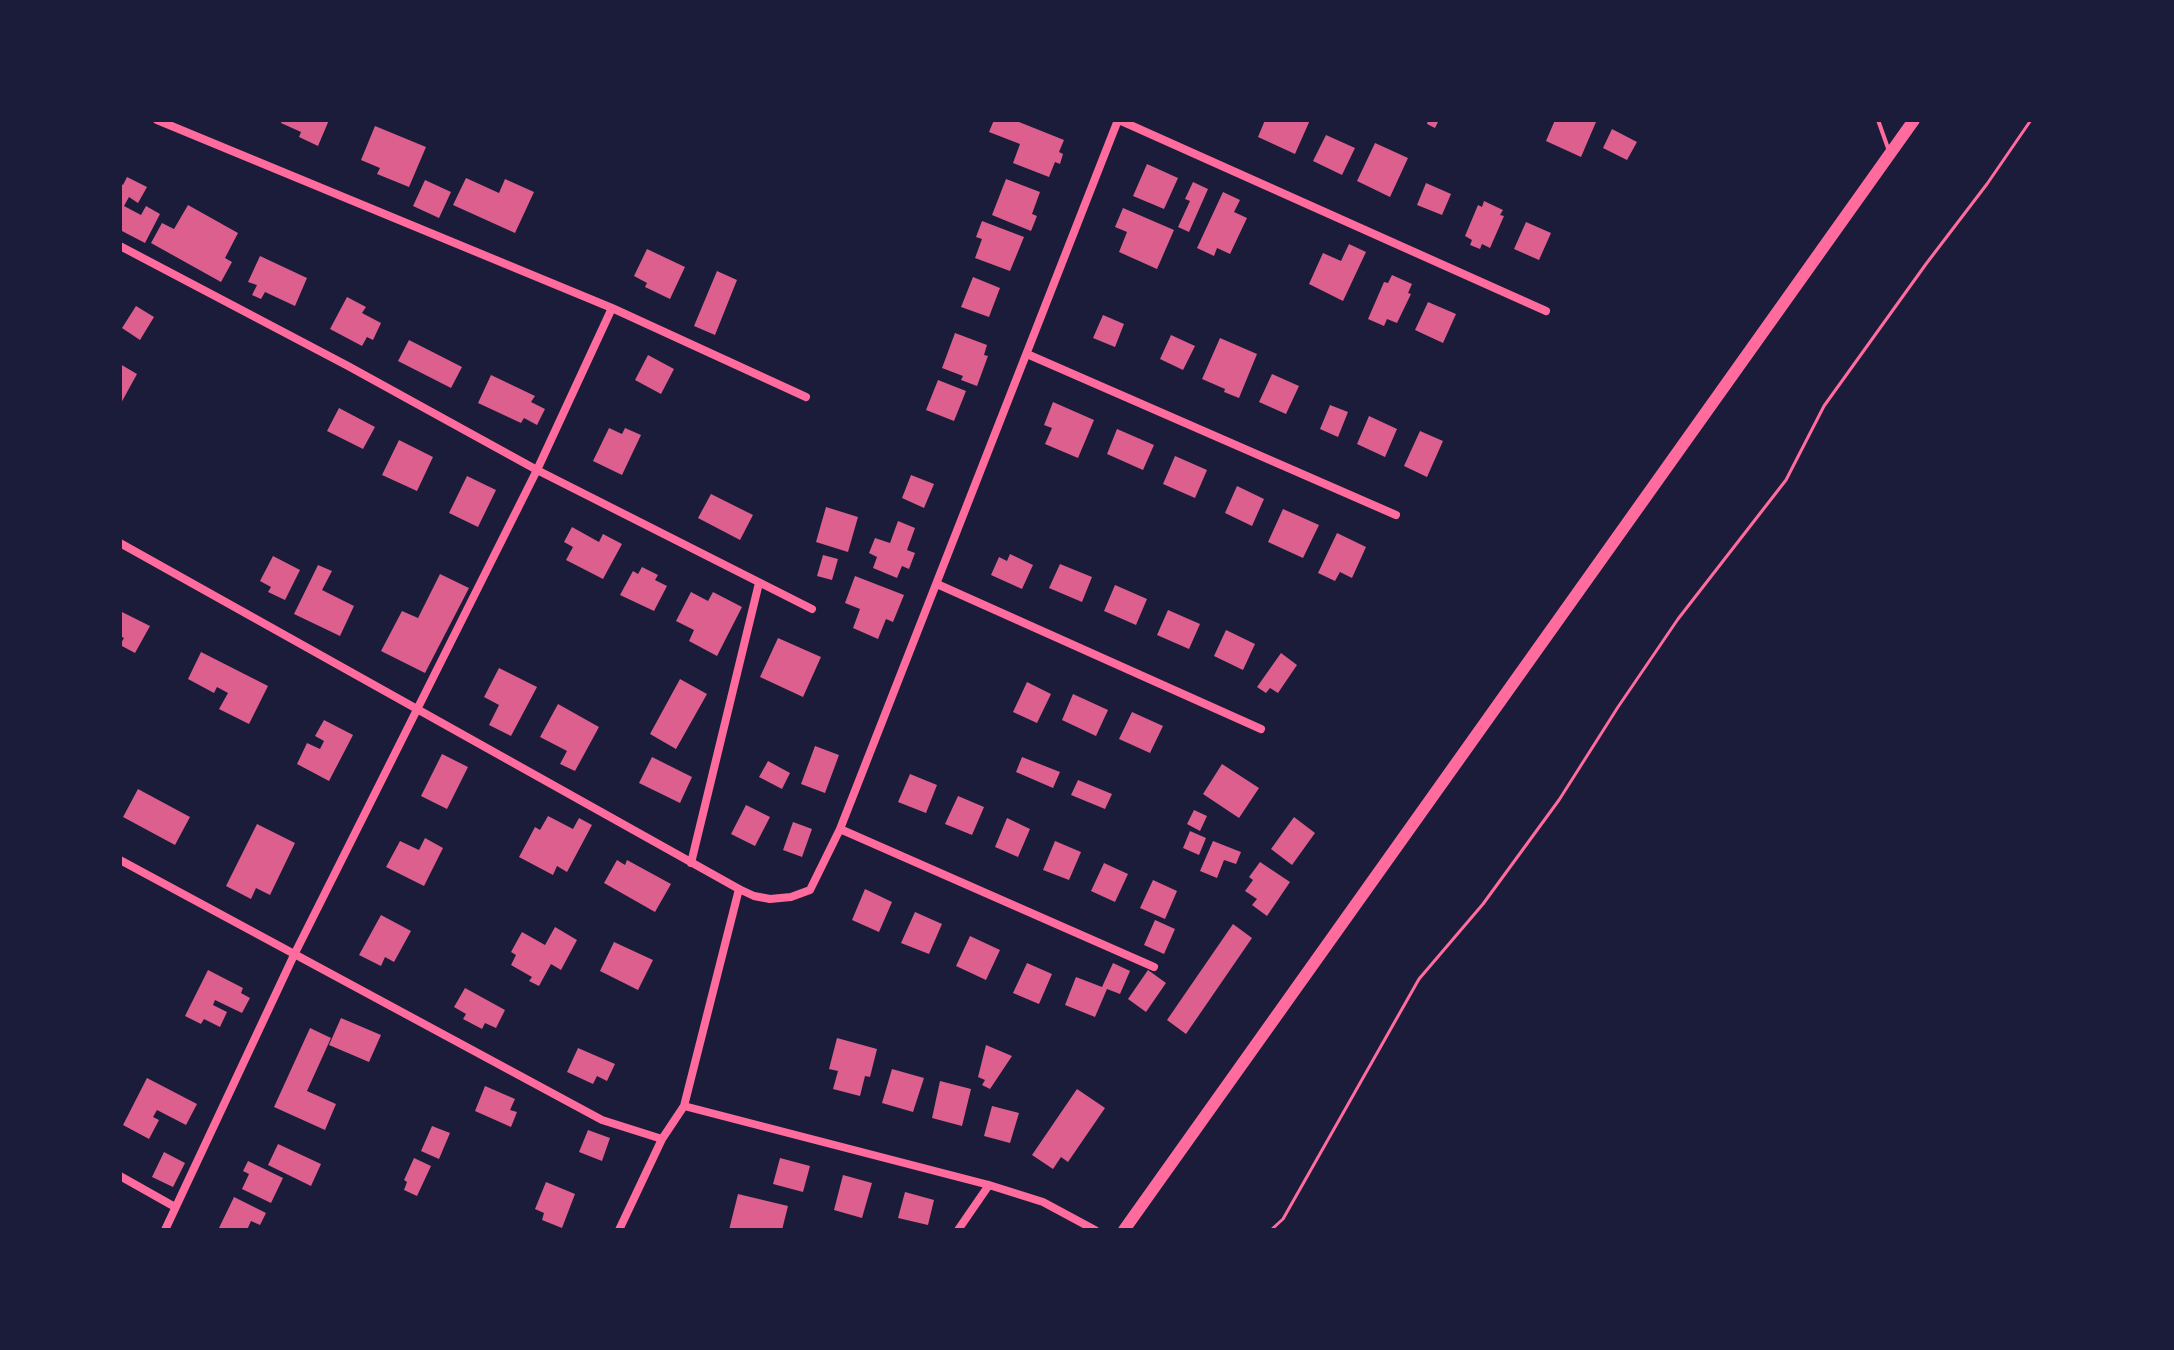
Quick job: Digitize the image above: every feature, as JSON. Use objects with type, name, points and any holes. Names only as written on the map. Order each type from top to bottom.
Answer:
[{"type":"main road","points":[[1124,1230],[1914,120]]},
{"type":"street","points":[[157,120],[612,308],[806,397]]},
{"type":"street","points":[[120,543],[739,889],[770,899],[791,897],[810,890],[840,829],[1118,120],[1546,311]]},
{"type":"street","points":[[120,246],[537,470],[812,609]]},
{"type":"street","points":[[165,1230],[294,955],[537,470],[612,308]]},
{"type":"street","points":[[1027,354],[1396,515]]},
{"type":"street","points":[[691,863],[759,583]]},
{"type":"street","points":[[937,584],[1261,729]]},
{"type":"street","points":[[840,829],[1154,967]]},
{"type":"street","points":[[120,860],[602,1120],[662,1139]]},
{"type":"street","points":[[619,1230],[662,1139],[684,1106],[739,889]]},
{"type":"street","points":[[684,1106],[989,1185],[1043,1202],[1095,1230]]},
{"type":"street","points":[[120,1176],[175,1207]]},
{"type":"street","points":[[958,1230],[989,1185]]},
{"type":"lane","points":[[1878,120],[1890,154]]},
{"type":"path","points":[[1271,1230],[1283,1219],[1419,979],[1483,904],[1559,800],[1678,619],[1786,480],[1824,406],[2031,120]]},
{"type":"building","points":[[282,120],[329,120],[318,146],[299,137],[301,132],[281,123]]},
{"type":"building","points":[[994,120],[1014,120],[1064,140],[1059,152],[1063,154],[1060,164],[1055,162],[1049,177],[1013,163],[1020,144],[989,132]]},
{"type":"building","points":[[1265,120],[1310,120],[1295,154],[1258,137]]},
{"type":"building","points":[[1428,120],[1439,120],[1435,128],[1427,124]]},
{"type":"building","points":[[1555,120],[1596,122],[1581,157],[1546,141]]},
{"type":"building","points":[[375,126],[426,147],[409,187],[377,174],[380,168],[361,160]]},
{"type":"building","points":[[1612,129],[1637,142],[1627,160],[1603,148]]},
{"type":"building","points":[[1326,135],[1355,148],[1342,175],[1313,161]]},
{"type":"building","points":[[1375,143],[1408,158],[1390,197],[1357,181]]},
{"type":"building","points":[[1147,164],[1178,178],[1164,209],[1133,196]]},
{"type":"building","points":[[127,177],[147,187],[138,203],[129,197],[124,206],[141,215],[146,206],[160,214],[145,243],[120,230],[120,183],[123,185]]},
{"type":"building","points":[[466,178],[499,193],[505,179],[534,192],[515,233],[453,205]]},
{"type":"building","points":[[1006,179],[1040,192],[1032,214],[1037,216],[1031,231],[992,215]]},
{"type":"building","points":[[425,180],[451,192],[439,218],[413,206]]},
{"type":"building","points":[[1193,182],[1208,189],[1189,232],[1178,227],[1190,201],[1185,199]]},
{"type":"building","points":[[1426,183],[1451,194],[1442,215],[1417,205]]},
{"type":"building","points":[[1223,192],[1240,200],[1234,212],[1247,218],[1230,254],[1217,248],[1214,256],[1197,248]]},
{"type":"building","points":[[1484,201],[1503,210],[1500,215],[1504,216],[1490,248],[1482,244],[1480,249],[1470,245],[1472,240],[1465,236],[1478,205],[1482,207]]},
{"type":"building","points":[[188,205],[238,233],[225,258],[232,262],[221,282],[151,243],[162,223],[174,229]]},
{"type":"building","points":[[1123,208],[1174,230],[1157,269],[1119,252],[1127,232],[1115,227]]},
{"type":"building","points":[[982,221],[1024,237],[1010,271],[975,258],[982,239],[976,237]]},
{"type":"building","points":[[1526,222],[1551,233],[1539,260],[1514,249]]},
{"type":"building","points":[[1349,244],[1366,252],[1343,301],[1309,284],[1323,253],[1341,261]]},
{"type":"building","points":[[647,249],[685,267],[670,299],[645,287],[647,283],[634,276]]},
{"type":"building","points":[[260,256],[307,278],[295,306],[265,292],[261,299],[252,295],[257,285],[248,282]]},
{"type":"building","points":[[717,271],[737,280],[715,335],[694,326]]},
{"type":"building","points":[[1392,275],[1412,284],[1408,293],[1411,294],[1397,323],[1387,319],[1384,326],[1368,319],[1384,282],[1388,283]]},
{"type":"building","points":[[973,277],[1000,288],[989,317],[961,307]]},
{"type":"building","points":[[347,297],[366,307],[362,313],[381,323],[373,340],[367,337],[362,346],[330,329]]},
{"type":"building","points":[[1428,302],[1456,314],[1443,343],[1415,330]]},
{"type":"building","points":[[136,306],[154,317],[140,340],[122,328]]},
{"type":"building","points":[[1103,315],[1124,324],[1115,347],[1093,338]]},
{"type":"building","points":[[955,333],[987,345],[984,355],[988,356],[977,386],[961,380],[963,376],[942,368]]},
{"type":"building","points":[[1171,335],[1195,346],[1183,370],[1160,359]]},
{"type":"building","points":[[1220,338],[1257,354],[1239,398],[1202,379]]},
{"type":"building","points":[[409,340],[462,367],[451,388],[398,361]]},
{"type":"building","points":[[648,355],[674,369],[661,394],[635,380]]},
{"type":"building","points":[[120,364],[137,374],[120,405]]},
{"type":"building","points":[[1272,374],[1299,386],[1286,414],[1259,402]]},
{"type":"building","points":[[491,375],[535,396],[531,402],[545,409],[537,425],[524,418],[521,423],[478,403]]},
{"type":"building","points":[[938,380],[966,391],[954,421],[926,410]]},
{"type":"building","points":[[1053,402],[1094,420],[1078,458],[1045,444],[1052,428],[1044,425]]},
{"type":"building","points":[[1330,405],[1348,412],[1338,437],[1320,429]]},
{"type":"building","points":[[339,408],[375,427],[363,449],[327,431]]},
{"type":"building","points":[[1369,416],[1397,429],[1385,457],[1357,444]]},
{"type":"building","points":[[609,428],[622,434],[625,428],[641,435],[622,475],[593,461]]},
{"type":"building","points":[[1117,429],[1154,445],[1143,470],[1107,454]]},
{"type":"building","points":[[1420,431],[1443,441],[1427,477],[1404,466]]},
{"type":"building","points":[[399,440],[433,457],[417,491],[382,475]]},
{"type":"building","points":[[1175,456],[1207,470],[1195,498],[1163,484]]},
{"type":"building","points":[[911,475],[934,484],[924,508],[902,498]]},
{"type":"building","points":[[467,476],[496,490],[478,527],[449,513]]},
{"type":"building","points":[[1237,486],[1264,499],[1252,526],[1225,513]]},
{"type":"building","points":[[711,494],[753,515],[740,540],[698,518]]},
{"type":"building","points":[[826,507],[858,517],[848,552],[816,542]]},
{"type":"building","points":[[1283,509],[1319,525],[1303,558],[1268,542]]},
{"type":"building","points":[[898,521],[915,528],[907,550],[915,553],[909,569],[902,566],[897,578],[873,568],[877,557],[869,553],[875,538],[890,543]]},
{"type":"building","points":[[572,527],[599,542],[603,534],[622,544],[603,579],[566,560],[573,547],[564,542]]},
{"type":"building","points":[[1337,533],[1366,547],[1352,578],[1340,572],[1335,581],[1318,573]]},
{"type":"building","points":[[1010,554],[1033,565],[1022,589],[991,575],[999,557],[1007,561]]},
{"type":"building","points":[[823,555],[838,559],[832,580],[817,576]]},
{"type":"building","points":[[273,556],[300,570],[285,600],[268,592],[271,587],[260,581]]},
{"type":"building","points":[[1060,564],[1092,577],[1082,602],[1049,588]]},
{"type":"building","points":[[318,565],[332,571],[322,590],[354,606],[340,636],[294,614]]},
{"type":"building","points":[[642,567],[658,575],[655,580],[667,586],[654,611],[620,595],[633,571],[638,574]]},
{"type":"building","points":[[440,574],[469,588],[425,673],[381,651],[402,611],[418,618]]},
{"type":"building","points":[[855,576],[904,595],[893,622],[886,619],[878,639],[853,628],[860,609],[845,603]]},
{"type":"building","points":[[1115,585],[1147,599],[1136,625],[1104,611]]},
{"type":"building","points":[[691,592],[708,601],[713,592],[742,607],[717,656],[689,641],[694,630],[676,621]]},
{"type":"building","points":[[1168,610],[1200,624],[1189,649],[1157,635]]},
{"type":"building","points":[[120,611],[150,626],[135,653],[120,645],[124,638],[120,636]]},
{"type":"building","points":[[1226,630],[1255,644],[1243,670],[1214,656]]},
{"type":"building","points":[[778,638],[821,657],[803,697],[760,677]]},
{"type":"building","points":[[201,652],[268,686],[249,724],[219,709],[228,693],[217,687],[214,693],[188,679]]},
{"type":"building","points":[[1281,653],[1297,665],[1278,693],[1270,688],[1266,693],[1257,687]]},
{"type":"building","points":[[499,668],[537,687],[511,736],[489,725],[499,705],[484,697]]},
{"type":"building","points":[[680,679],[707,694],[676,749],[650,734]]},
{"type":"building","points":[[1027,682],[1051,694],[1037,723],[1013,712]]},
{"type":"building","points":[[1073,694],[1108,710],[1096,736],[1062,720]]},
{"type":"building","points":[[558,704],[599,727],[575,771],[560,764],[567,751],[540,737]]},
{"type":"building","points":[[1132,712],[1163,726],[1150,753],[1119,739]]},
{"type":"building","points":[[324,720],[353,735],[329,781],[297,764],[307,743],[320,749],[324,741],[315,736]]},
{"type":"building","points":[[815,746],[839,755],[825,793],[801,784]]},
{"type":"building","points":[[442,754],[468,767],[447,809],[421,796]]},
{"type":"building","points":[[652,757],[692,777],[680,803],[639,783]]},
{"type":"building","points":[[1022,757],[1060,772],[1053,788],[1016,772]]},
{"type":"building","points":[[768,761],[790,773],[782,789],[759,777]]},
{"type":"building","points":[[1222,764],[1259,788],[1239,818],[1203,794]]},
{"type":"building","points":[[910,774],[937,785],[926,813],[898,802]]},
{"type":"building","points":[[1078,780],[1112,794],[1105,809],[1071,795]]},
{"type":"building","points":[[138,789],[190,817],[175,845],[123,817]]},
{"type":"building","points":[[958,796],[984,807],[972,835],[945,824]]},
{"type":"building","points":[[746,805],[770,817],[755,846],[731,834]]},
{"type":"building","points":[[1194,810],[1207,816],[1200,831],[1187,824]]},
{"type":"building","points":[[548,816],[573,829],[579,818],[592,825],[567,872],[557,866],[553,875],[519,857],[535,827],[540,830]]},
{"type":"building","points":[[1294,817],[1315,833],[1292,865],[1271,849]]},
{"type":"building","points":[[1007,818],[1030,829],[1018,857],[995,847]]},
{"type":"building","points":[[793,822],[812,829],[802,857],[783,850]]},
{"type":"building","points":[[257,824],[295,843],[270,895],[256,888],[251,899],[226,886]]},
{"type":"building","points":[[1190,831],[1206,838],[1199,855],[1183,848]]},
{"type":"building","points":[[425,838],[443,848],[424,886],[386,867],[400,841],[419,850]]},
{"type":"building","points":[[1055,841],[1081,852],[1069,880],[1043,870]]},
{"type":"building","points":[[1213,841],[1241,852],[1236,864],[1224,860],[1217,878],[1200,871]]},
{"type":"building","points":[[617,860],[625,865],[627,860],[671,884],[655,912],[604,883]]},
{"type":"building","points":[[1260,862],[1290,882],[1267,916],[1252,905],[1257,899],[1245,891],[1253,880],[1249,877]]},
{"type":"building","points":[[1104,863],[1128,874],[1115,902],[1091,891]]},
{"type":"building","points":[[1153,880],[1177,891],[1165,919],[1140,908]]},
{"type":"building","points":[[865,889],[892,902],[879,932],[852,920]]},
{"type":"building","points":[[915,912],[942,924],[929,954],[901,943]]},
{"type":"building","points":[[381,915],[411,931],[394,962],[385,957],[381,966],[359,955]]},
{"type":"building","points":[[1155,920],[1175,929],[1164,954],[1144,945]]},
{"type":"building","points":[[1233,924],[1252,938],[1186,1034],[1167,1020]]},
{"type":"building","points":[[555,927],[577,940],[561,970],[551,964],[539,986],[529,981],[532,977],[511,965],[516,955],[511,952],[522,932],[545,945]]},
{"type":"building","points":[[970,936],[1000,950],[986,980],[956,966]]},
{"type":"building","points":[[614,942],[653,960],[638,990],[600,971]]},
{"type":"building","points":[[1027,963],[1052,974],[1039,1004],[1013,993]]},
{"type":"building","points":[[1113,963],[1130,971],[1120,994],[1107,989],[1095,1017],[1065,1005],[1076,977],[1102,987]]},
{"type":"building","points":[[208,970],[243,988],[241,993],[250,998],[242,1013],[215,1000],[213,1005],[227,1012],[220,1027],[204,1019],[201,1024],[185,1016]]},
{"type":"building","points":[[1148,970],[1166,983],[1146,1012],[1128,999]]},
{"type":"building","points":[[465,988],[505,1010],[496,1028],[485,1023],[482,1029],[463,1019],[466,1014],[454,1007]]},
{"type":"building","points":[[341,1018],[381,1035],[369,1062],[329,1045]]},
{"type":"building","points":[[310,1028],[331,1038],[307,1091],[336,1104],[325,1130],[274,1107]]},
{"type":"building","points":[[837,1038],[877,1049],[870,1077],[865,1076],[860,1096],[833,1089],[838,1071],[829,1069]]},
{"type":"building","points":[[986,1045],[1012,1056],[990,1089],[982,1085],[985,1080],[978,1077]]},
{"type":"building","points":[[578,1048],[615,1064],[607,1081],[597,1076],[593,1084],[567,1072]]},
{"type":"building","points":[[892,1069],[924,1078],[913,1112],[882,1103]]},
{"type":"building","points":[[147,1078],[197,1104],[186,1125],[157,1110],[153,1117],[159,1120],[149,1139],[123,1125]]},
{"type":"building","points":[[940,1081],[971,1089],[962,1126],[932,1118]]},
{"type":"building","points":[[485,1086],[515,1099],[510,1110],[517,1112],[511,1127],[475,1111]]},
{"type":"building","points":[[1077,1089],[1105,1108],[1068,1162],[1061,1157],[1053,1169],[1032,1155]]},
{"type":"building","points":[[992,1106],[1019,1113],[1010,1143],[984,1136]]},
{"type":"building","points":[[432,1126],[450,1133],[439,1159],[421,1151]]},
{"type":"building","points":[[588,1130],[610,1138],[602,1161],[579,1152]]},
{"type":"building","points":[[278,1144],[321,1164],[311,1186],[268,1165]]},
{"type":"building","points":[[164,1152],[185,1163],[173,1187],[152,1177]]},
{"type":"building","points":[[414,1158],[431,1166],[417,1196],[404,1190],[407,1182],[404,1180]]},
{"type":"building","points":[[780,1158],[810,1166],[803,1192],[773,1184]]},
{"type":"building","points":[[248,1161],[283,1178],[271,1203],[242,1189],[249,1174],[243,1171]]},
{"type":"building","points":[[843,1175],[872,1183],[862,1218],[834,1210]]},
{"type":"building","points":[[546,1182],[575,1194],[562,1228],[542,1220],[544,1213],[535,1209]]},
{"type":"building","points":[[905,1192],[934,1200],[928,1225],[898,1218]]},
{"type":"building","points":[[738,1194],[788,1206],[782,1230],[729,1230]]},
{"type":"building","points":[[234,1197],[266,1213],[260,1225],[251,1221],[247,1230],[218,1230]]}]
